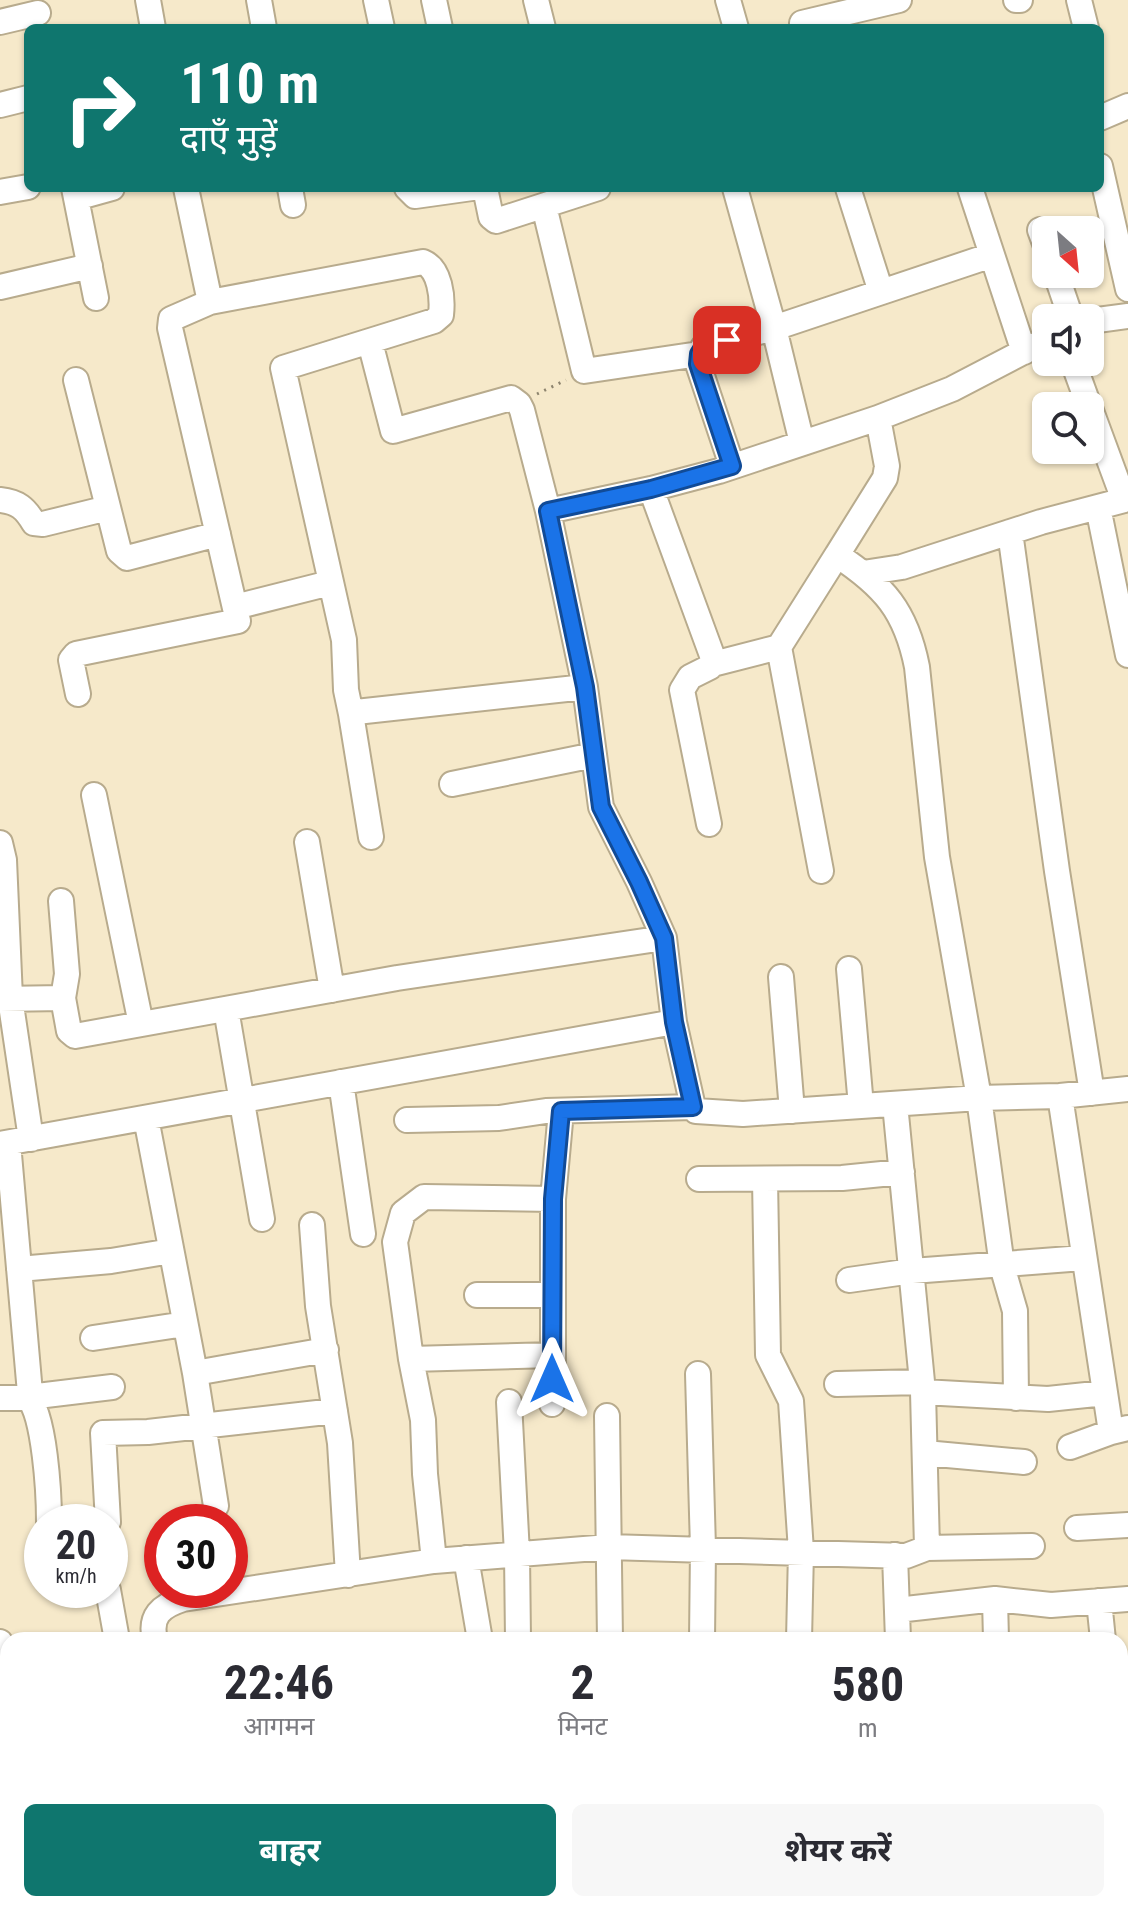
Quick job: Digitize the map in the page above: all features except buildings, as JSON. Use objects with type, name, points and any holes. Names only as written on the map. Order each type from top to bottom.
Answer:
[{"type":"street","points":[[148,0],[152,24]]},
{"type":"street","points":[[259,0],[263,24]]},
{"type":"street","points":[[376,0],[381,24]]},
{"type":"street","points":[[434,0],[439,24]]},
{"type":"street","points":[[536,0],[542,24]]},
{"type":"street","points":[[728,0],[735,24]]},
{"type":"street","points":[[802,23],[899,0]]},
{"type":"street","points":[[1079,0],[1085,24]]},
{"type":"street","points":[[0,22],[38,14]]},
{"type":"street","points":[[0,105],[24,99]]},
{"type":"street","points":[[1104,116],[1128,106]]},
{"type":"street","points":[[1104,184],[1128,289]]},
{"type":"street","points":[[0,192],[24,188]]},
{"type":"street","points":[[187,192],[210,302]]},
{"type":"street","points":[[411,192],[415,196],[444,192]]},
{"type":"street","points":[[486,192],[491,217],[496,221],[586,192]]},
{"type":"street","points":[[736,192],[802,443]]},
{"type":"street","points":[[849,192],[881,292]]},
{"type":"street","points":[[971,192],[992,255],[1032,340]]},
{"type":"street","points":[[75,193],[96,298]]},
{"type":"street","points":[[544,206],[584,371],[699,354]]},
{"type":"street","points":[[732,466],[698,364],[704,346],[774,328],[992,255]]},
{"type":"street","points":[[78,694],[71,660],[76,654],[236,623],[238,619],[170,328],[171,319],[210,302],[423,262],[430,265],[437,277],[442,308],[439,317],[370,342],[287,365],[283,371],[344,640],[346,690],[371,837]]},
{"type":"street","points":[[0,287],[90,266]]},
{"type":"street","points":[[1104,319],[1128,316]]},
{"type":"street","points":[[370,342],[393,431],[511,398],[519,404],[548,511],[585,687],[601,807],[664,938],[674,1022],[696,1111],[792,1111],[979,1098],[1060,1096],[1128,1089]]},
{"type":"street","points":[[548,511],[651,489],[878,418],[952,389],[1032,348]]},
{"type":"street","points":[[76,380],[119,551],[127,558],[218,534]]},
{"type":"street","points":[[821,871],[779,647],[885,478],[887,466],[878,418]]},
{"type":"street","points":[[863,573],[902,567],[1010,532],[1126,500],[1104,443]]},
{"type":"street","points":[[651,489],[713,664]]},
{"type":"street","points":[[0,500],[14,501],[26,510],[34,523],[43,524],[108,508]]},
{"type":"street","points":[[1098,507],[1128,655]]},
{"type":"street","points":[[1010,532],[1057,871],[1092,1093]]},
{"type":"street","points":[[837,555],[869,577],[898,612],[911,638],[917,667],[937,857],[979,1098],[1002,1266],[1015,1311],[1016,1398]]},
{"type":"street","points":[[235,607],[330,583]]},
{"type":"street","points":[[709,824],[682,690],[690,677],[713,664],[779,647]]},
{"type":"street","points":[[351,714],[585,687]]},
{"type":"street","points":[[452,784],[594,755]]},
{"type":"street","points":[[94,795],[141,1024]]},
{"type":"street","points":[[307,842],[332,990]]},
{"type":"street","points":[[0,843],[4,860],[5,999],[19,1269],[29,1395],[36,1409],[48,1504]]},
{"type":"street","points":[[61,901],[67,974],[63,998],[69,1031],[75,1036],[332,990],[664,938]]},
{"type":"street","points":[[849,969],[861,1106]]},
{"type":"street","points":[[781,977],[792,1111]]},
{"type":"street","points":[[5,999],[63,998]]},
{"type":"street","points":[[226,1009],[262,1219]]},
{"type":"street","points":[[13,1142],[674,1022]]},
{"type":"street","points":[[341,1082],[363,1234]]},
{"type":"street","points":[[1060,1096],[1105,1393],[1119,1430],[1070,1447]]},
{"type":"street","points":[[895,1104],[922,1387],[927,1548]]},
{"type":"street","points":[[407,1120],[693,1107]]},
{"type":"street","points":[[552,1404],[553,1199],[561,1111]]},
{"type":"street","points":[[146,1118],[195,1373],[216,1504]]},
{"type":"street","points":[[699,1179],[842,1178],[902,1172]]},
{"type":"street","points":[[765,1179],[768,1355],[791,1401],[801,1551],[799,1632]]},
{"type":"street","points":[[434,1561],[423,1420],[395,1242],[403,1213],[424,1197],[553,1199]]},
{"type":"street","points":[[312,1225],[318,1306],[340,1443],[348,1575]]},
{"type":"street","points":[[19,1269],[111,1261],[171,1251]]},
{"type":"street","points":[[849,1280],[912,1271],[1083,1258]]},
{"type":"street","points":[[477,1295],[553,1295]]},
{"type":"street","points":[[93,1338],[185,1324]]},
{"type":"street","points":[[195,1373],[326,1350]]},
{"type":"street","points":[[411,1359],[553,1355]]},
{"type":"street","points":[[698,1374],[702,1632]]},
{"type":"street","points":[[837,1384],[922,1387],[1016,1398],[1048,1399],[1105,1393]]},
{"type":"street","points":[[0,1398],[112,1387]]},
{"type":"street","points":[[509,1402],[518,1632]]},
{"type":"street","points":[[107,1504],[103,1433],[148,1432],[335,1411]]},
{"type":"street","points":[[607,1416],[610,1632]]},
{"type":"street","points":[[925,1453],[1024,1462]]},
{"type":"street","points":[[1077,1528],[1128,1525]]},
{"type":"street","points":[[153,1632],[154,1620],[170,1603],[434,1561],[609,1547],[906,1556],[927,1548],[1032,1546]]},
{"type":"street","points":[[895,1555],[898,1632]]},
{"type":"street","points":[[466,1558],[479,1632]]},
{"type":"street","points":[[897,1610],[995,1599],[1051,1605],[1128,1599]]},
{"type":"street","points":[[995,1599],[996,1632]]},
{"type":"street","points":[[1099,1601],[1102,1632]]},
{"type":"street","points":[[111,1608],[116,1632]]},
{"type":"path","points":[[519,404],[584,371]]},
{"type":"route","points":[[552,1379],[553,1199],[561,1111],[693,1107],[674,1022],[664,938],[601,807],[585,687],[548,511],[651,489],[732,466],[698,364],[704,346],[727,340]]}]
